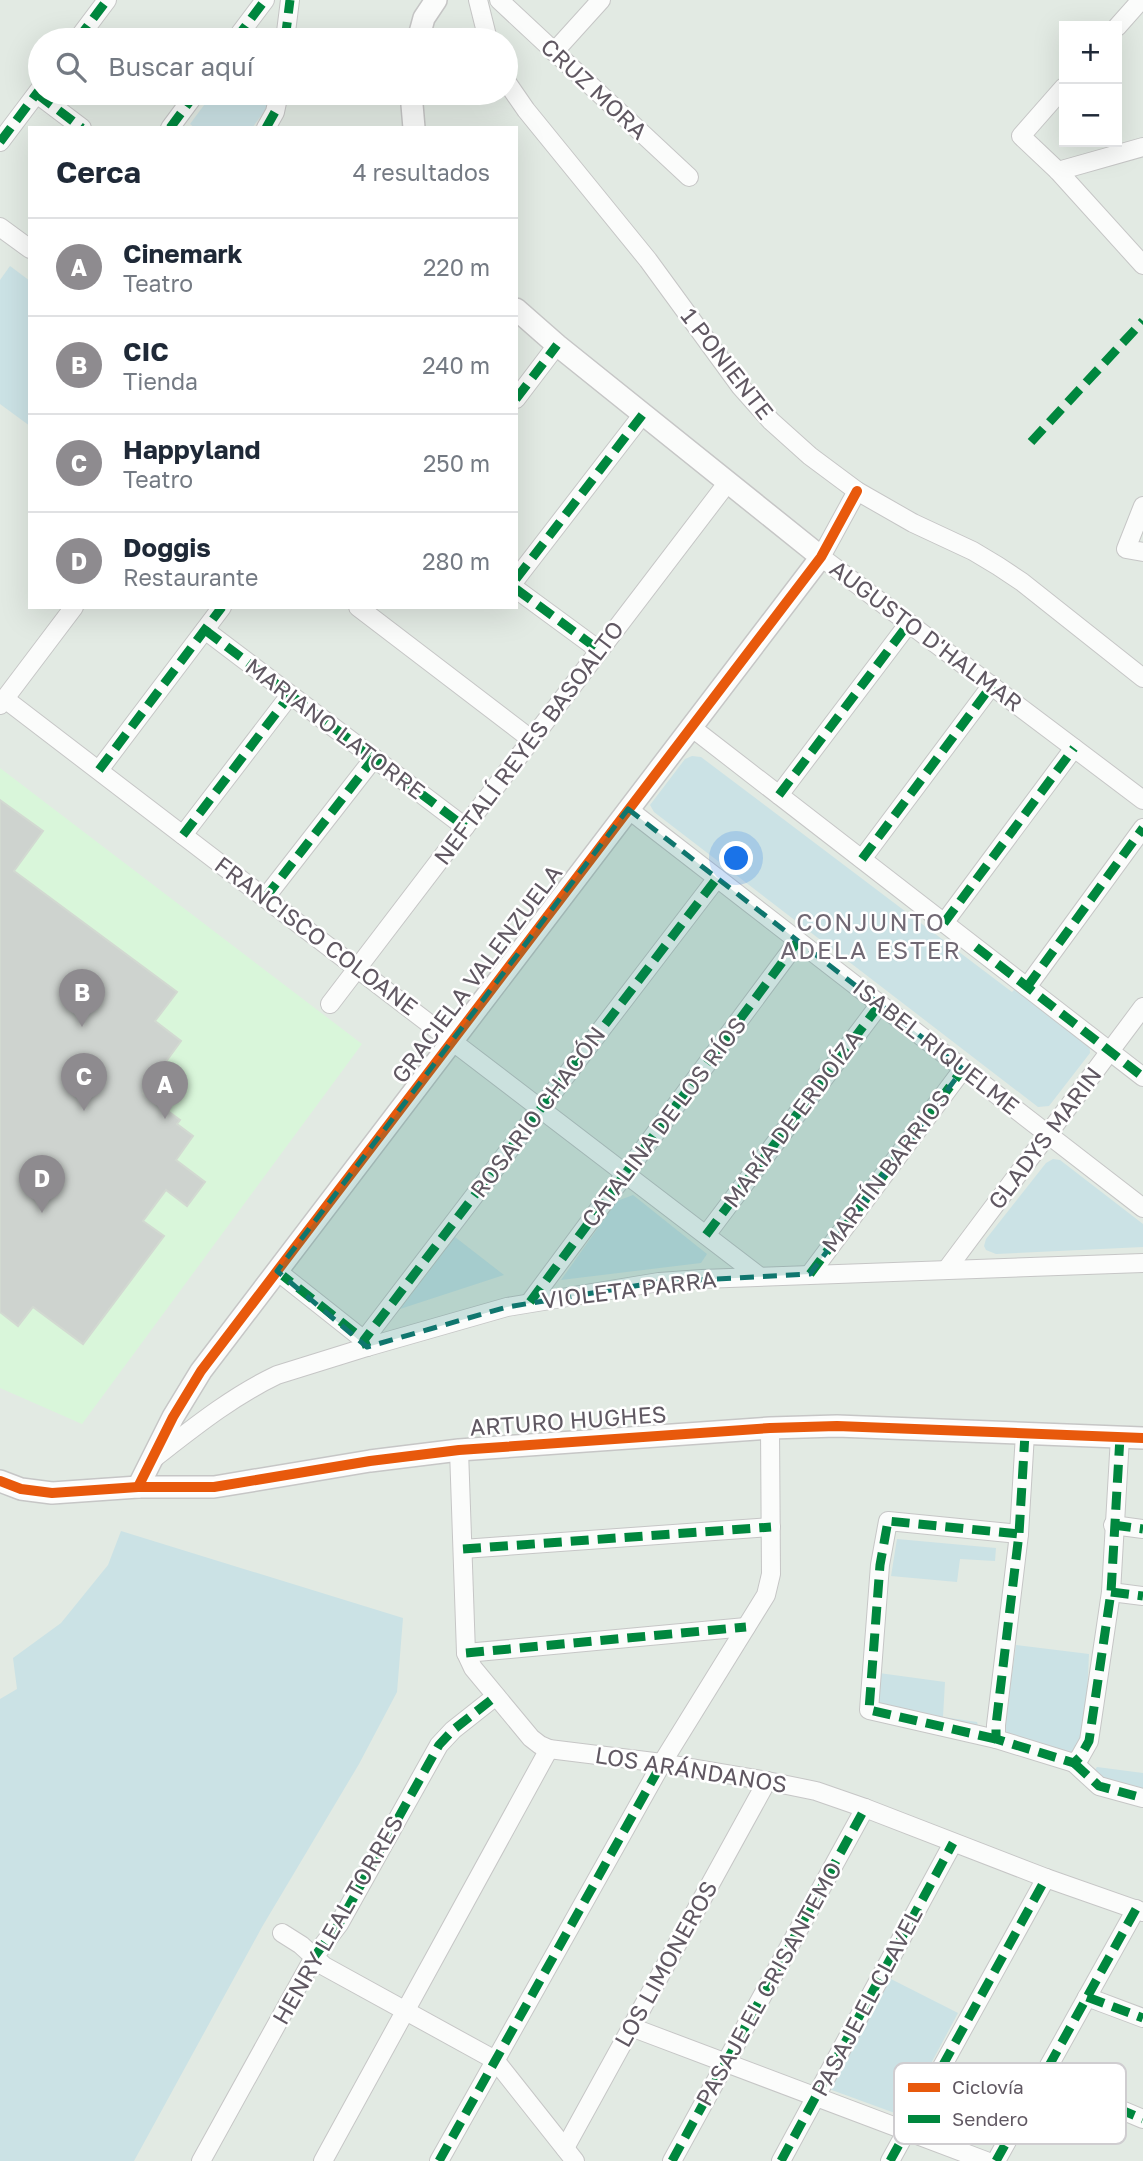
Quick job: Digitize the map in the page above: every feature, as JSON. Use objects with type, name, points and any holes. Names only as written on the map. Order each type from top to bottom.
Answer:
[{"type":"street","points":[[86,28],[107,0]]},
{"type":"street","points":[[244,28],[265,0]]},
{"type":"street","points":[[286,28],[289,0]]},
{"type":"street","points":[[421,28],[424,18],[436,0]]},
{"type":"street","points":[[478,0],[485,28]]},
{"type":"street","name":"CRUZ MORA","points":[[499,0],[689,177]]},
{"type":"street","points":[[554,52],[601,0]]},
{"type":"street","points":[[1122,21],[1141,0]]},
{"type":"street","points":[[1059,93],[1021,136],[1058,171],[1143,265]]},
{"type":"street","name":"1 PONIENTE","points":[[518,98],[648,260],[721,362],[759,409],[810,456],[857,491],[998,566],[1143,678]]},
{"type":"street","points":[[0,142],[28,104]]},
{"type":"street","points":[[55,105],[80,126]]},
{"type":"street","points":[[171,126],[187,105]]},
{"type":"street","points":[[267,126],[276,105]]},
{"type":"street","points":[[412,105],[414,126]]},
{"type":"street","points":[[1058,171],[1143,147]]},
{"type":"street","points":[[0,227],[28,248]]},
{"type":"street","name":"AUGUSTO D'HALMAR","points":[[518,311],[821,556],[1143,800]]},
{"type":"street","points":[[518,396],[557,345]]},
{"type":"street","points":[[518,576],[643,414]]},
{"type":"street","name":"NEFTALÍ REYES BASOALTO","points":[[330,1004],[728,482]]},
{"type":"street","name":"GRACIELA VALENZUELA","points":[[138,1487],[194,1382],[821,556],[857,491]]},
{"type":"street","points":[[1135,550],[1143,506]]},
{"type":"street","points":[[518,590],[599,650]]},
{"type":"street","points":[[3,702],[73,609]]},
{"type":"street","points":[[99,770],[221,609]]},
{"type":"street","points":[[361,609],[532,740]]},
{"type":"street","points":[[779,795],[909,623]]},
{"type":"street","name":"MARIANO LATORRE","points":[[205,630],[465,827]]},
{"type":"street","points":[[862,859],[992,685]]},
{"type":"street","points":[[183,835],[290,695]]},
{"type":"street","name":"FRANCISCO COLOANE","points":[[3,702],[99,770],[760,1276]]},
{"type":"street","points":[[691,727],[1143,1077]]},
{"type":"street","points":[[944,923],[1074,748]]},
{"type":"street","points":[[265,898],[374,758]]},
{"type":"street","name":"ISABEL RIQUELME","points":[[628,810],[1143,1208]]},
{"type":"street","points":[[1027,987],[1143,828]]},
{"type":"street","name":"ROSARIO CHACÓN","points":[[366,1344],[717,878]]},
{"type":"street","name":"CATALINA DE LOS RÍOS","points":[[530,1302],[798,941]]},
{"type":"street","name":"MARÍA DE ERDOÍZA","points":[[705,1235],[880,1004]]},
{"type":"street","name":"GLADYS MARIN","points":[[947,1269],[1143,1007]]},
{"type":"street","name":"MARTÍN BARRIOS","points":[[810,1274],[963,1069]]},
{"type":"street","name":"VIOLETA PARRA","points":[[151,1461],[221,1406],[256,1385],[296,1368],[366,1344],[530,1302],[659,1282],[1143,1263]]},
{"type":"street","points":[[277,1271],[366,1344]]},
{"type":"street","name":"ARTURO HUGHES","points":[[0,1481],[21,1489],[52,1493],[138,1487],[214,1487],[370,1461],[459,1450],[770,1428],[836,1426],[1143,1438]]},
{"type":"street","points":[[439,2161],[662,1763],[766,1595],[771,1581],[770,1428]]},
{"type":"street","points":[[996,1739],[1019,1534],[1025,1434]]},
{"type":"street","points":[[1074,1763],[1089,1741],[1111,1592],[1120,1437]]},
{"type":"street","points":[[323,2161],[549,1749],[530,1738],[473,1668],[466,1653],[459,1450]]},
{"type":"street","points":[[1019,1534],[888,1521],[880,1565],[869,1710],[996,1739],[1074,1763],[1099,1786],[1143,1798]]},
{"type":"street","points":[[1114,1525],[1143,1529]]},
{"type":"street","points":[[463,1549],[771,1527]]},
{"type":"street","points":[[1111,1592],[1143,1596]]},
{"type":"street","points":[[466,1653],[746,1627]]},
{"type":"street","name":"HENRY LEAL TORRES","points":[[201,2161],[314,1957],[339,1924],[439,1745],[453,1730],[496,1696]]},
{"type":"street","name":"LOS ARÁNDANOS","points":[[549,1749],[662,1763],[816,1791],[1046,1878],[1140,1910]]},
{"type":"street","name":"LOS LIMONEROS","points":[[570,2155],[631,2027],[767,1781]]},
{"type":"street","name":"PASAJE EL CRISANTEMO","points":[[672,2161],[865,1808]]},
{"type":"street","name":"PASAJE EL CLAVEL","points":[[781,2161],[953,1843]]},
{"type":"street","points":[[944,2063],[1046,1878]]},
{"type":"street","points":[[1051,2063],[1140,1910]]},
{"type":"street","points":[[282,1933],[301,1945],[324,1966],[495,2060],[570,2155]]},
{"type":"street","points":[[1087,1997],[1143,2018]]},
{"type":"street","points":[[631,2027],[894,2126]]},
{"type":"street","points":[[1126,2112],[1143,2119]]},
{"type":"street","points":[[890,2161],[899,2144]]},
{"type":"street","points":[[940,2144],[985,2161]]},
{"type":"street","points":[[996,2161],[1006,2144]]},
{"type":"highlighted area","points":[[628,809],[963,1069],[810,1274],[659,1282],[507,1307],[367,1347],[277,1271]]},
{"type":"shaded area","points":[[204,105],[269,105],[254,126],[190,124]]},
{"type":"shaded area","points":[[10,266],[28,280],[28,425],[0,404],[0,280]]},
{"type":"shaded area","points":[[692,756],[701,757],[1012,992],[1017,987],[1089,1040],[1090,1053],[1049,1106],[1038,1107],[654,812],[650,805],[685,759]]},
{"type":"shaded area","points":[[0,768],[362,1044],[82,1424],[0,1388]]},
{"type":"shaded area","points":[[1053,1159],[1060,1160],[1143,1224],[1143,1247],[996,1254],[986,1250],[986,1239],[1046,1163]]},
{"type":"shaded area","points":[[633,1195],[707,1254],[701,1263],[561,1280],[617,1201]]},
{"type":"shaded area","points":[[455,1237],[504,1275],[397,1310]]},
{"type":"shaded area","points":[[121,1531],[403,1618],[397,1692],[359,1764],[262,1927],[134,2161],[0,2161],[0,1699],[17,1689],[13,1658],[61,1623],[108,1565]]},
{"type":"shaded area","points":[[897,1539],[996,1548],[995,1561],[960,1559],[957,1582],[891,1576]]},
{"type":"shaded area","points":[[1016,1645],[1089,1654],[1085,1740],[1075,1755],[1008,1738],[1005,1726]]},
{"type":"shaded area","points":[[879,1673],[945,1682],[943,1717],[977,1722],[982,1741],[874,1708]]},
{"type":"shaded area","points":[[1097,1767],[1143,1773],[1143,1805],[1092,1774]]},
{"type":"shaded area","points":[[889,1978],[958,2013],[931,2063],[894,2063],[894,2113],[829,2089]]},
{"type":"building","points":[[0,800],[43,831],[14,871],[177,992],[155,1021],[181,1041],[143,1093],[180,1120],[177,1124],[193,1136],[176,1160],[205,1182],[187,1206],[166,1190],[143,1221],[164,1236],[83,1344],[33,1307],[18,1326],[0,1312]]},
{"type":"marked path","points":[[86,28],[107,0]]},
{"type":"marked path","points":[[244,28],[265,0]]},
{"type":"marked path","points":[[286,28],[290,0]]},
{"type":"marked path","points":[[0,142],[28,105]]},
{"type":"marked path","points":[[52,105],[79,126]]},
{"type":"marked path","points":[[171,126],[187,105]]},
{"type":"marked path","points":[[267,126],[276,105]]},
{"type":"marked path","points":[[1031,442],[1143,321]]},
{"type":"marked path","points":[[518,396],[557,345]]},
{"type":"marked path","points":[[518,576],[643,414]]},
{"type":"marked path","points":[[518,590],[599,650]]},
{"type":"marked path","points":[[99,770],[220,609]]},
{"type":"marked path","points":[[779,795],[909,623]]},
{"type":"marked path","points":[[205,630],[465,827]]},
{"type":"marked path","points":[[862,859],[992,685]]},
{"type":"marked path","points":[[183,835],[290,695]]},
{"type":"marked path","points":[[944,923],[1074,748]]},
{"type":"marked path","points":[[265,898],[374,758]]},
{"type":"marked path","points":[[1027,987],[1143,828]]},
{"type":"marked path","points":[[367,1347],[364,1340],[717,878]]},
{"type":"marked path","points":[[530,1302],[798,941]]},
{"type":"marked path","points":[[976,947],[1143,1077]]},
{"type":"marked path","points":[[706,1235],[880,1004]]},
{"type":"marked path","points":[[810,1274],[963,1069]]},
{"type":"marked path","points":[[277,1271],[364,1340]]},
{"type":"marked path","points":[[1025,1434],[1019,1534],[996,1739],[1074,1763],[1089,1741],[1111,1592],[1120,1437]]},
{"type":"marked path","points":[[996,1739],[869,1710],[880,1565],[888,1521],[1019,1534]]},
{"type":"marked path","points":[[1113,1525],[1143,1529]]},
{"type":"marked path","points":[[463,1549],[771,1527]]},
{"type":"marked path","points":[[1111,1592],[1143,1596]]},
{"type":"marked path","points":[[466,1653],[746,1627]]},
{"type":"marked path","points":[[314,1957],[339,1924],[439,1745],[453,1730],[496,1696]]},
{"type":"marked path","points":[[439,2161],[662,1763]]},
{"type":"marked path","points":[[1074,1763],[1099,1786],[1143,1798]]},
{"type":"marked path","points":[[672,2161],[865,1808]]},
{"type":"marked path","points":[[781,2161],[953,1843]]},
{"type":"marked path","points":[[944,2063],[1046,1878]]},
{"type":"marked path","points":[[1050,2063],[1136,1909]]},
{"type":"marked path","points":[[1087,1997],[1143,2018]]},
{"type":"marked path","points":[[1126,2112],[1143,2119]]},
{"type":"marked path","points":[[890,2161],[899,2144]]},
{"type":"marked path","points":[[996,2161],[1005,2144]]},
{"type":"cycle path","points":[[138,1487],[173,1417],[201,1371],[821,557],[857,491]]},
{"type":"cycle path","points":[[0,1481],[21,1489],[52,1493],[138,1487],[214,1487],[370,1461],[459,1450],[770,1428],[837,1426],[1143,1438]]},
{"type":"place","name":"CIC","points":[[82,1027]]},
{"type":"place","name":"Happyland","points":[[84,1111]]},
{"type":"place","name":"Cinemark","points":[[165,1119]]},
{"type":"place","name":"Doggis","points":[[42,1213]]},
{"type":"district","name":"CONJUNTO ADELA ESTER","points":[[871,937]]}]
